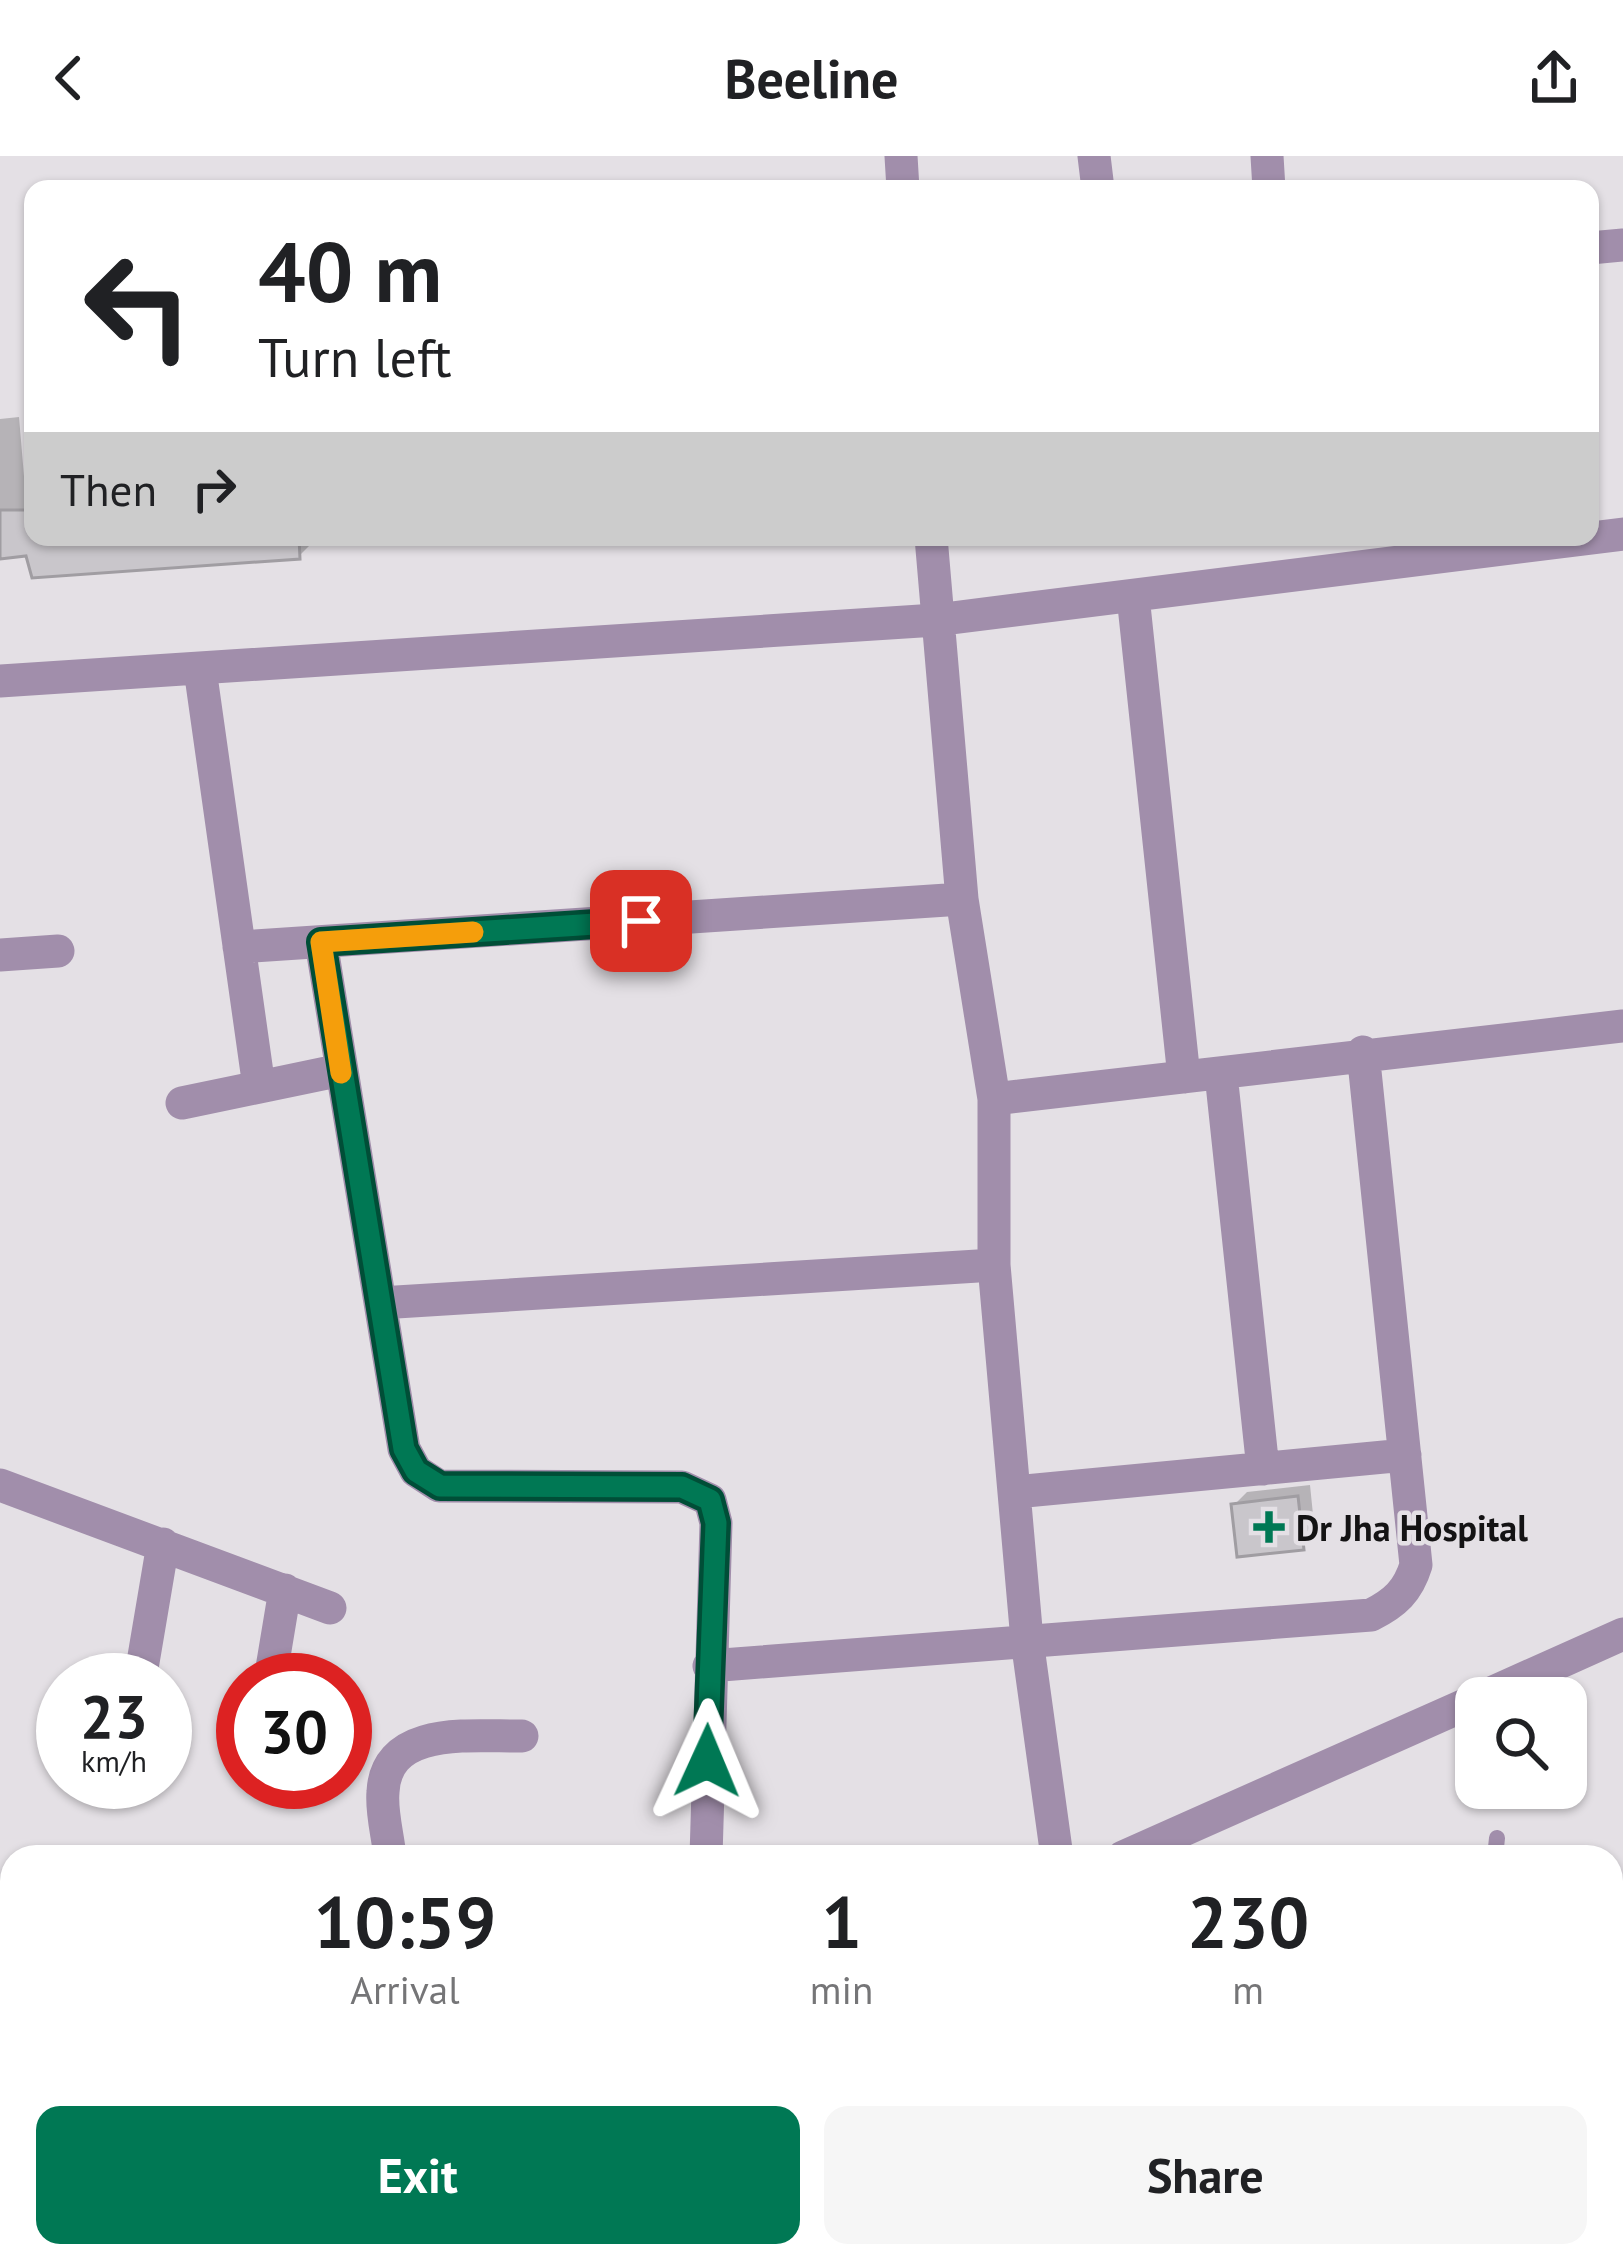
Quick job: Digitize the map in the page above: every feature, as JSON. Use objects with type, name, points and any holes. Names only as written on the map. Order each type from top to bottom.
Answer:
[{"type":"street","points":[[932,546],[962,899],[994,1100],[994,1265],[1027,1640],[1055,1845]]},
{"type":"street","points":[[0,681],[936,620],[1506,546]]},
{"type":"street","points":[[1133,596],[1184,1077]]},
{"type":"street","points":[[200,669],[259,1087]]},
{"type":"street","points":[[239,947],[962,899]]},
{"type":"street","points":[[321,942],[404,1449],[416,1471],[440,1486],[682,1487],[710,1500],[716,1523],[706,1845]]},
{"type":"street","points":[[0,955],[58,950]]},
{"type":"street","points":[[994,1100],[1363,1052],[1623,1026]]},
{"type":"street","points":[[709,1666],[1371,1616],[1394,1603],[1411,1584],[1416,1565],[1363,1052]]},
{"type":"street","points":[[182,1103],[341,1070]]},
{"type":"street","points":[[1221,1074],[1263,1469]]},
{"type":"street","points":[[380,1303],[994,1265]]},
{"type":"street","points":[[1015,1492],[1405,1455]]},
{"type":"street","points":[[0,1485],[330,1608]]},
{"type":"street","points":[[145,1653],[163,1544]]},
{"type":"street","points":[[274,1653],[285,1590]]},
{"type":"street","points":[[1527,1677],[1623,1634]]},
{"type":"street","points":[[1150,1845],[1455,1709]]},
{"type":"street","points":[[389,1845],[382,1792],[388,1767],[400,1753],[436,1738],[523,1736]]},
{"type":"building","points":[[0,510],[24,510],[24,546],[299,546],[300,559],[32,578],[26,556],[0,559]]},
{"type":"building","points":[[1298,1496],[1304,1550],[1237,1557],[1231,1504]]},
{"type":"slow traffic","points":[[341,1073],[321,942],[473,932]]},
{"type":"place","name":"Dr Jha Hospital","points":[[1269,1527]]},
{"type":"route","points":[[641,921],[321,942],[404,1449],[416,1471],[440,1486],[682,1487],[710,1500],[716,1523],[707,1761]]}]
